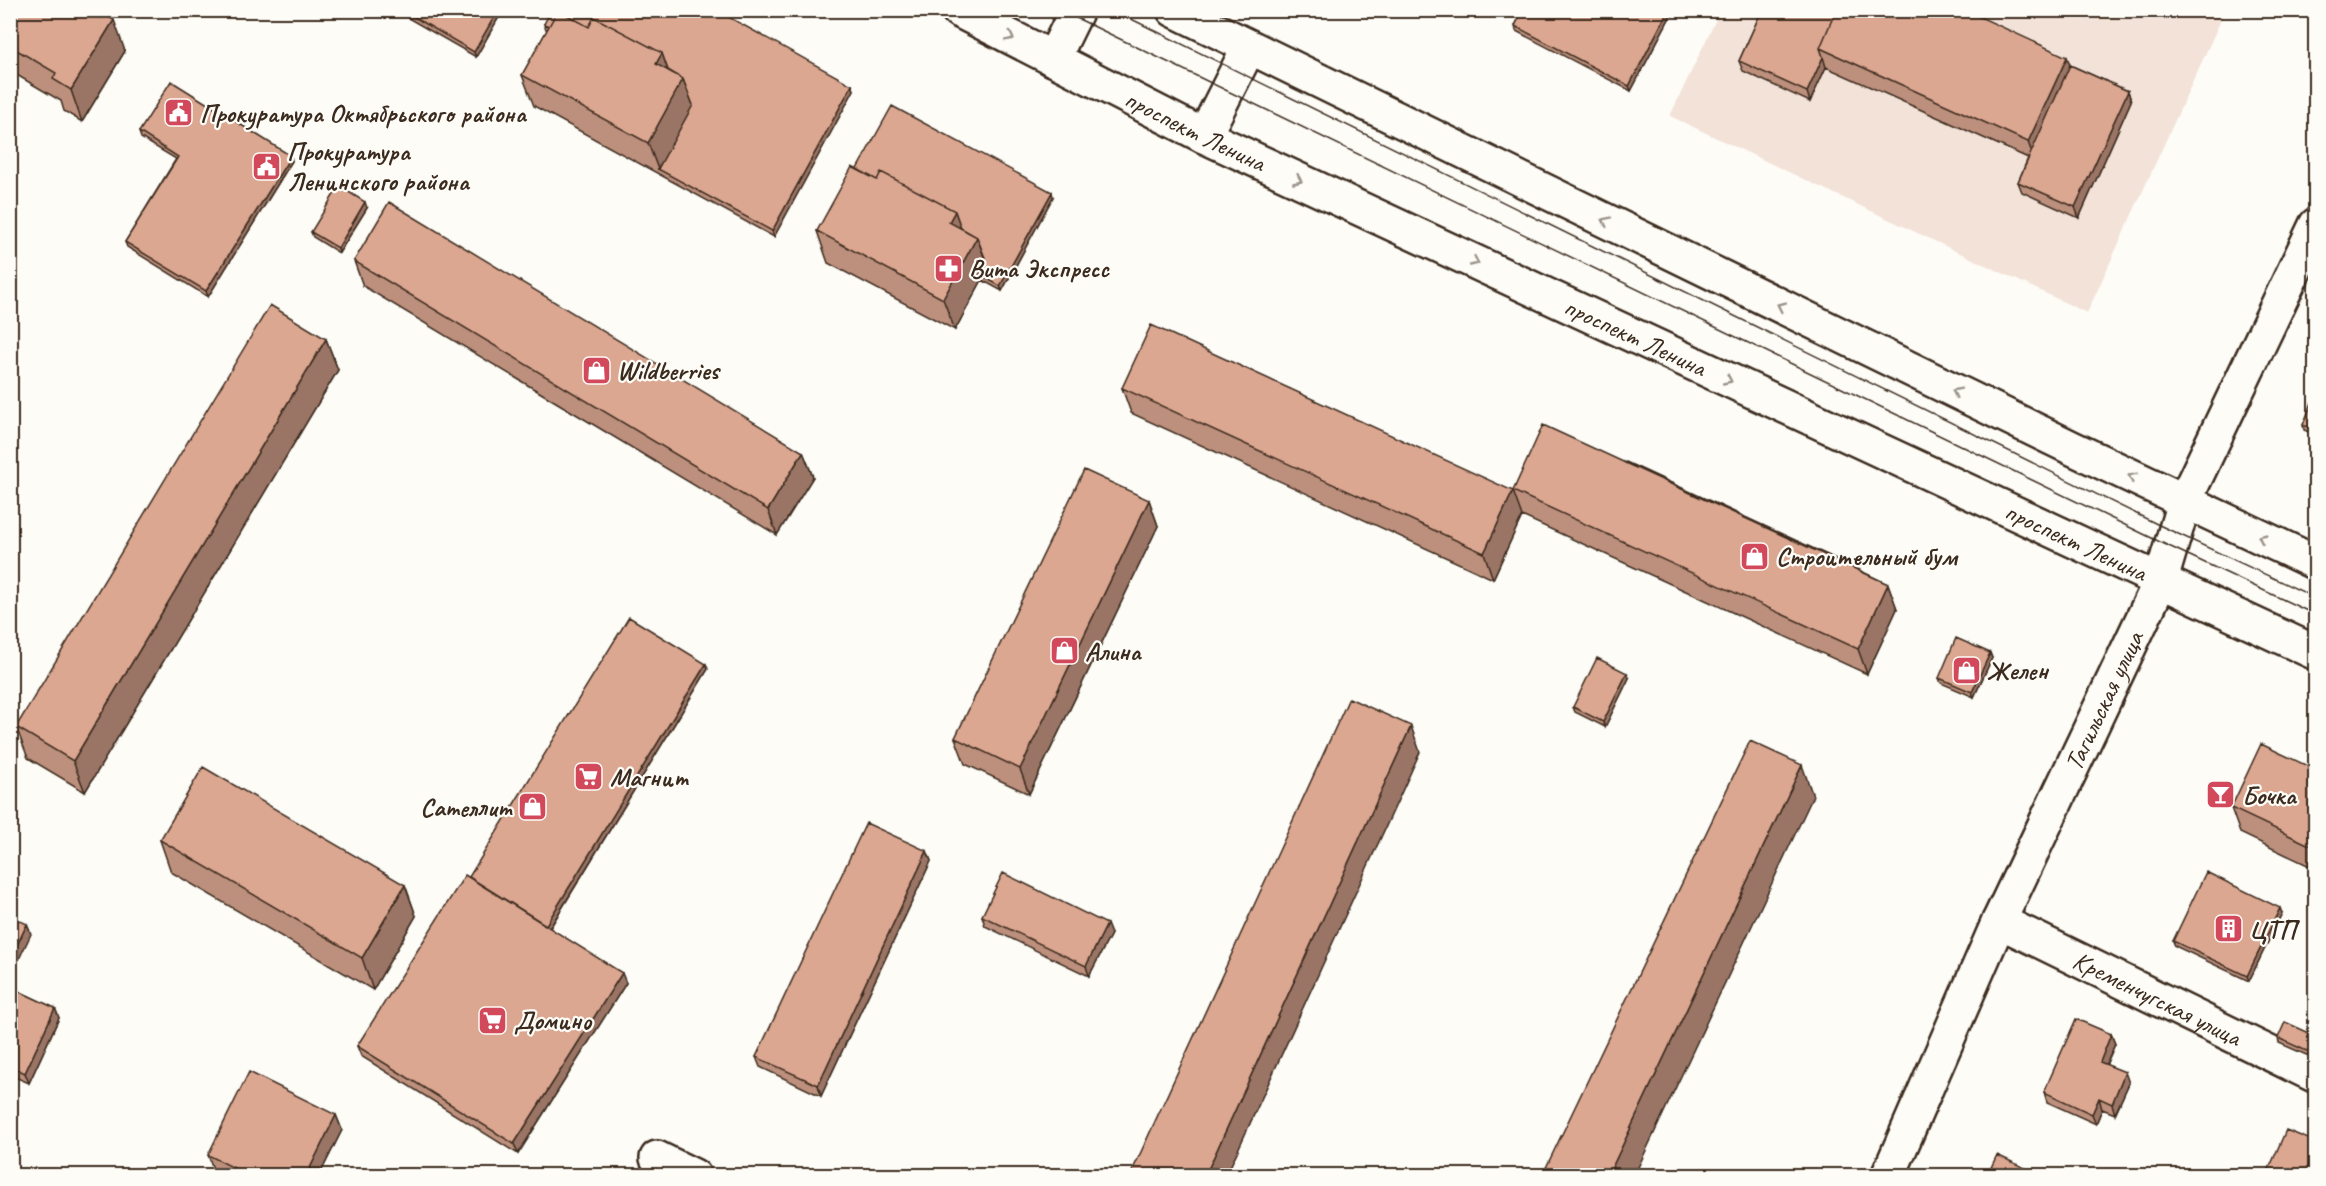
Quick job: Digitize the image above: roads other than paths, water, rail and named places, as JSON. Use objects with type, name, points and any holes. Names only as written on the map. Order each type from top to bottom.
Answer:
[{"type":"main road","name":"проспект Ленина","points":[[958,10],[1204,136],[2316,653]]},
{"type":"main road","points":[[1053,58],[1077,10]]},
{"type":"main road","points":[[1174,10],[2184,502],[2316,563]]},
{"type":"main road","points":[[1204,136],[1249,47]]},
{"type":"main road","name":"Тагильская улица","points":[[1888,1176],[1999,921],[2161,580],[2184,502],[2316,225]]},
{"type":"main road","name":"Кременчугская улица","points":[[1999,921],[2316,1076]]},
{"type":"main road","points":[[657,1158],[694,1176]]},
{"type":"tram line","points":[[1060,10],[2158,541],[2316,615]]},
{"type":"tram line","points":[[1113,10],[2159,525],[2316,598]]},
{"type":"place","name":"Прокуратура Октябрьского района","points":[[179,113]]},
{"type":"place","name":"Прокуратура Ленинского района","points":[[266,166]]},
{"type":"place","name":"Вита Экспресс","points":[[948,268]]},
{"type":"place","name":"Wildberries","points":[[596,370]]},
{"type":"place","name":"Строительный бум","points":[[1755,556]]},
{"type":"place","name":"Алина","points":[[1064,651]]},
{"type":"place","name":"Желен","points":[[1966,670]]},
{"type":"place","name":"Магнит","points":[[589,777]]},
{"type":"place","name":"Бочка","points":[[2221,795]]},
{"type":"place","name":"Сателлит","points":[[532,807]]},
{"type":"place","name":"ЦТП","points":[[2228,929]]},
{"type":"place","name":"Домино","points":[[493,1020]]}]
